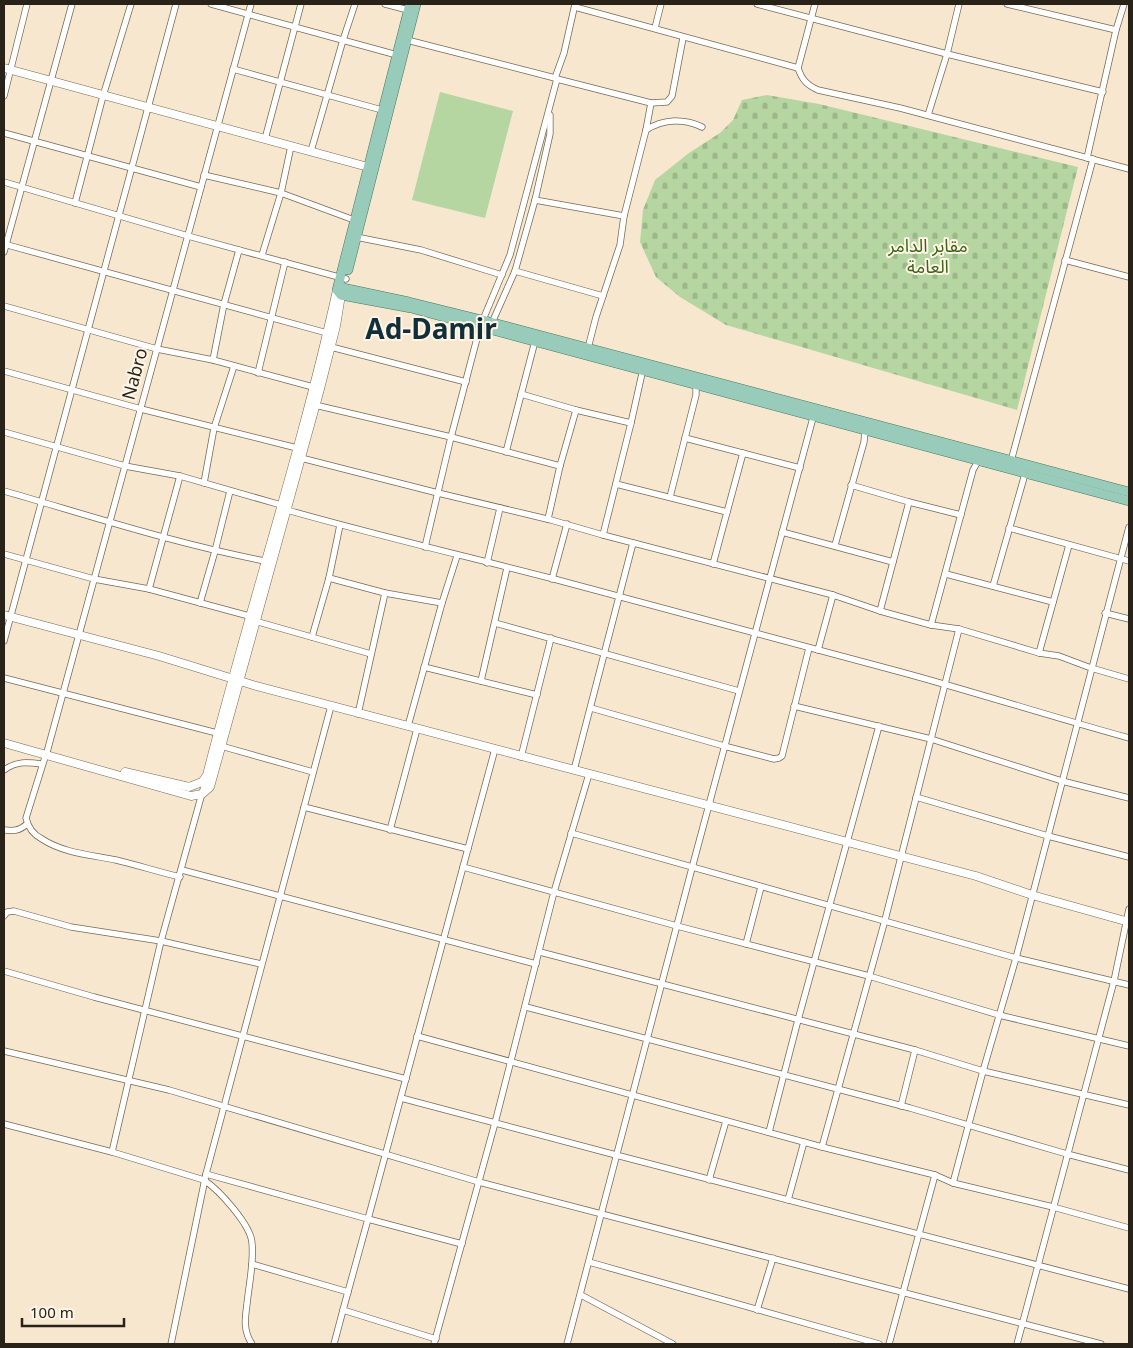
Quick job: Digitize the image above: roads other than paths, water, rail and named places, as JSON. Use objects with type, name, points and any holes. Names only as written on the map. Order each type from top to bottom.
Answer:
[{"type":"main road","points":[[341,285],[356,237],[416,4]]},
{"type":"main road","points":[[341,285],[354,220],[409,7]]},
{"type":"main road","points":[[341,285],[410,308],[588,348],[696,385],[814,413],[865,430],[983,458],[1011,461],[1129,492]]},
{"type":"main road","points":[[491,326],[532,341],[643,367],[983,458],[1025,474],[1129,502]]},
{"type":"street","points":[[4,96],[7,69],[27,4]]},
{"type":"street","points":[[4,252],[72,4]]},
{"type":"street","points":[[76,203],[103,96],[131,4]]},
{"type":"street","points":[[4,641],[7,616],[26,560],[176,4]]},
{"type":"street","points":[[211,4],[397,55]]},
{"type":"street","name":"Nabro","points":[[27,824],[26,818],[64,692],[251,4]]},
{"type":"street","points":[[265,138],[302,4]]},
{"type":"street","points":[[311,152],[343,40],[356,4]]},
{"type":"street","points":[[385,4],[409,7]]},
{"type":"street","points":[[655,28],[661,4]]},
{"type":"street","points":[[757,4],[1103,92]]},
{"type":"street","points":[[815,4],[798,68],[801,78],[807,85],[818,90],[928,115],[1129,168]]},
{"type":"street","points":[[928,115],[948,54],[959,4]]},
{"type":"street","points":[[1007,4],[1116,30]]},
{"type":"street","points":[[1034,10],[1036,4]]},
{"type":"street","points":[[1011,461],[1090,159],[1116,30],[1124,4]]},
{"type":"street","points":[[425,547],[481,324],[516,237],[575,5],[683,38],[798,68]]},
{"type":"street","points":[[407,40],[651,103],[666,102],[671,99],[683,38]]},
{"type":"street","points":[[7,69],[368,167]]},
{"type":"street","points":[[233,69],[382,110]]},
{"type":"street","points":[[588,348],[620,245],[624,216],[651,103]]},
{"type":"street","points":[[491,326],[515,271],[535,200],[550,134],[550,106]]},
{"type":"street","points":[[646,130],[655,124],[668,121],[688,122],[702,127]]},
{"type":"street","points":[[4,133],[201,187]]},
{"type":"street","points":[[262,256],[282,194],[291,146]]},
{"type":"street","points":[[204,175],[282,194],[354,220]]},
{"type":"street","points":[[4,182],[188,236],[285,262],[341,285]]},
{"type":"street","points":[[535,200],[624,216]]},
{"type":"street","points":[[356,237],[421,250],[502,275]]},
{"type":"street","points":[[5,244],[327,333]]},
{"type":"street","points":[[212,360],[224,304],[239,250]]},
{"type":"street","points":[[1065,260],[1129,277]]},
{"type":"street","points":[[258,373],[285,262]]},
{"type":"street","points":[[515,271],[603,296]]},
{"type":"street","points":[[112,1152],[162,942],[217,734],[235,680],[284,508],[297,448],[341,285]]},
{"type":"street","points":[[252,619],[265,561],[301,458],[331,347],[341,285]]},
{"type":"street","points":[[4,306],[157,349],[212,360],[313,387]]},
{"type":"street","points":[[506,452],[534,345],[532,341]]},
{"type":"street","points":[[331,347],[466,382]]},
{"type":"street","points":[[204,482],[214,428],[234,366]]},
{"type":"street","points":[[603,535],[643,367]]},
{"type":"street","points":[[4,371],[141,409],[297,448]]},
{"type":"street","points":[[670,496],[696,395],[696,385]]},
{"type":"street","points":[[521,394],[631,423]]},
{"type":"street","points":[[315,405],[560,466]]},
{"type":"street","points":[[548,519],[560,466],[576,410]]},
{"type":"street","points":[[567,1344],[646,1039],[814,413]]},
{"type":"street","points":[[835,545],[864,442],[865,430]]},
{"type":"street","points":[[4,432],[125,466],[204,482],[340,525],[619,596],[945,684],[1129,738]]},
{"type":"street","points":[[685,438],[800,468]]},
{"type":"street","points":[[713,564],[743,453]]},
{"type":"street","points":[[301,458],[548,519],[770,578],[931,625],[959,629],[1039,653],[1059,656],[1129,679]]},
{"type":"street","points":[[931,625],[973,470],[983,458]]},
{"type":"street","points":[[993,586],[1025,474]]},
{"type":"street","points":[[149,590],[180,476]]},
{"type":"street","points":[[616,484],[670,496],[727,512]]},
{"type":"street","points":[[851,485],[961,515]]},
{"type":"street","points":[[200,603],[230,490]]},
{"type":"street","points":[[4,491],[162,537],[215,551],[265,561]]},
{"type":"street","points":[[880,611],[909,502]]},
{"type":"street","points":[[487,563],[500,508]]},
{"type":"street","points":[[552,579],[567,524]]},
{"type":"street","points":[[312,637],[329,578],[340,525]]},
{"type":"street","points":[[954,1183],[983,1071],[1016,958],[1129,527]]},
{"type":"street","points":[[1010,528],[1129,561]]},
{"type":"street","points":[[782,532],[893,562]]},
{"type":"street","points":[[574,770],[633,543]]},
{"type":"street","points":[[1039,653],[1069,545]]},
{"type":"street","points":[[4,554],[94,579],[200,603],[371,654]]},
{"type":"street","points":[[408,726],[442,602],[457,556]]},
{"type":"street","points":[[481,681],[507,568]]},
{"type":"street","points":[[946,574],[1053,602]]},
{"type":"street","points":[[329,578],[385,592],[442,602]]},
{"type":"street","points":[[358,714],[385,592]]},
{"type":"street","points":[[818,650],[833,595]]},
{"type":"street","points":[[1105,613],[1129,619]]},
{"type":"street","points":[[7,616],[159,656],[235,680],[358,714],[976,876],[1032,896],[1128,922]]},
{"type":"street","points":[[494,623],[739,691]]},
{"type":"street","points":[[822,1147],[885,920],[959,629]]},
{"type":"street","points":[[521,757],[551,638]]},
{"type":"street","points":[[591,708],[724,746],[779,758],[782,756],[809,648]]},
{"type":"street","points":[[424,667],[537,695]]},
{"type":"street","points":[[4,678],[64,692],[217,734]]},
{"type":"street","points":[[4,741],[191,796],[202,794],[210,787],[235,680]]},
{"type":"street","points":[[171,1344],[205,1177],[331,706]]},
{"type":"street","points":[[794,706],[931,739],[1062,781],[1129,798]]},
{"type":"street","points":[[769,1132],[879,726]]},
{"type":"street","points":[[390,830],[417,729]]},
{"type":"street","points":[[221,746],[313,772]]},
{"type":"street","points":[[334,1344],[495,749]]},
{"type":"street","points":[[46,753],[185,787],[198,784],[207,775]]},
{"type":"street","points":[[4,770],[11,765],[23,761],[42,764]]},
{"type":"street","points":[[343,1310],[435,1342],[526,1006],[554,892],[588,774]]},
{"type":"street","points":[[916,797],[1048,836],[1129,857]]},
{"type":"street","points":[[304,808],[468,849]]},
{"type":"street","points":[[4,830],[20,830],[27,824],[42,839],[59,847],[180,877]]},
{"type":"street","points":[[571,833],[1016,958],[1129,985]]},
{"type":"street","points":[[463,867],[869,976],[999,1015],[1129,1046]]},
{"type":"street","points":[[182,870],[536,964]]},
{"type":"street","points":[[746,944],[761,887]]},
{"type":"street","points":[[1017,1344],[1114,981],[1128,922],[1129,909]]},
{"type":"street","points":[[5,913],[14,911],[46,921],[162,942],[261,964]]},
{"type":"street","points":[[540,952],[853,1033],[983,1071],[1129,1106]]},
{"type":"street","points":[[4,971],[145,1011],[406,1079]]},
{"type":"street","points":[[526,1006],[784,1074],[1129,1170]]},
{"type":"street","points":[[417,1036],[631,1096],[935,1175],[954,1183],[1129,1228]]},
{"type":"street","points":[[901,1106],[915,1050]]},
{"type":"street","points":[[4,1051],[169,1090],[479,1182],[903,1292],[1022,1324],[1079,1342],[1101,1344]]},
{"type":"street","points":[[401,1098],[1129,1289]]},
{"type":"street","points":[[709,1180],[726,1121]]},
{"type":"street","points":[[4,1124],[462,1244]]},
{"type":"street","points":[[788,1200],[804,1142]]},
{"type":"street","points":[[889,1344],[935,1175]]},
{"type":"street","points":[[205,1177],[239,1215],[252,1240],[252,1264],[245,1323],[248,1338],[252,1344]]},
{"type":"street","points":[[757,1310],[773,1258]]},
{"type":"street","points":[[588,1262],[879,1344]]},
{"type":"street","points":[[252,1264],[348,1292]]},
{"type":"street","points":[[580,1295],[673,1344]]},
{"type":"district","name":"Ad-Damir","points":[[431,329]]},
{"type":"park label","name":"مقابر الدامر العامة","points":[[928,256]]}]
